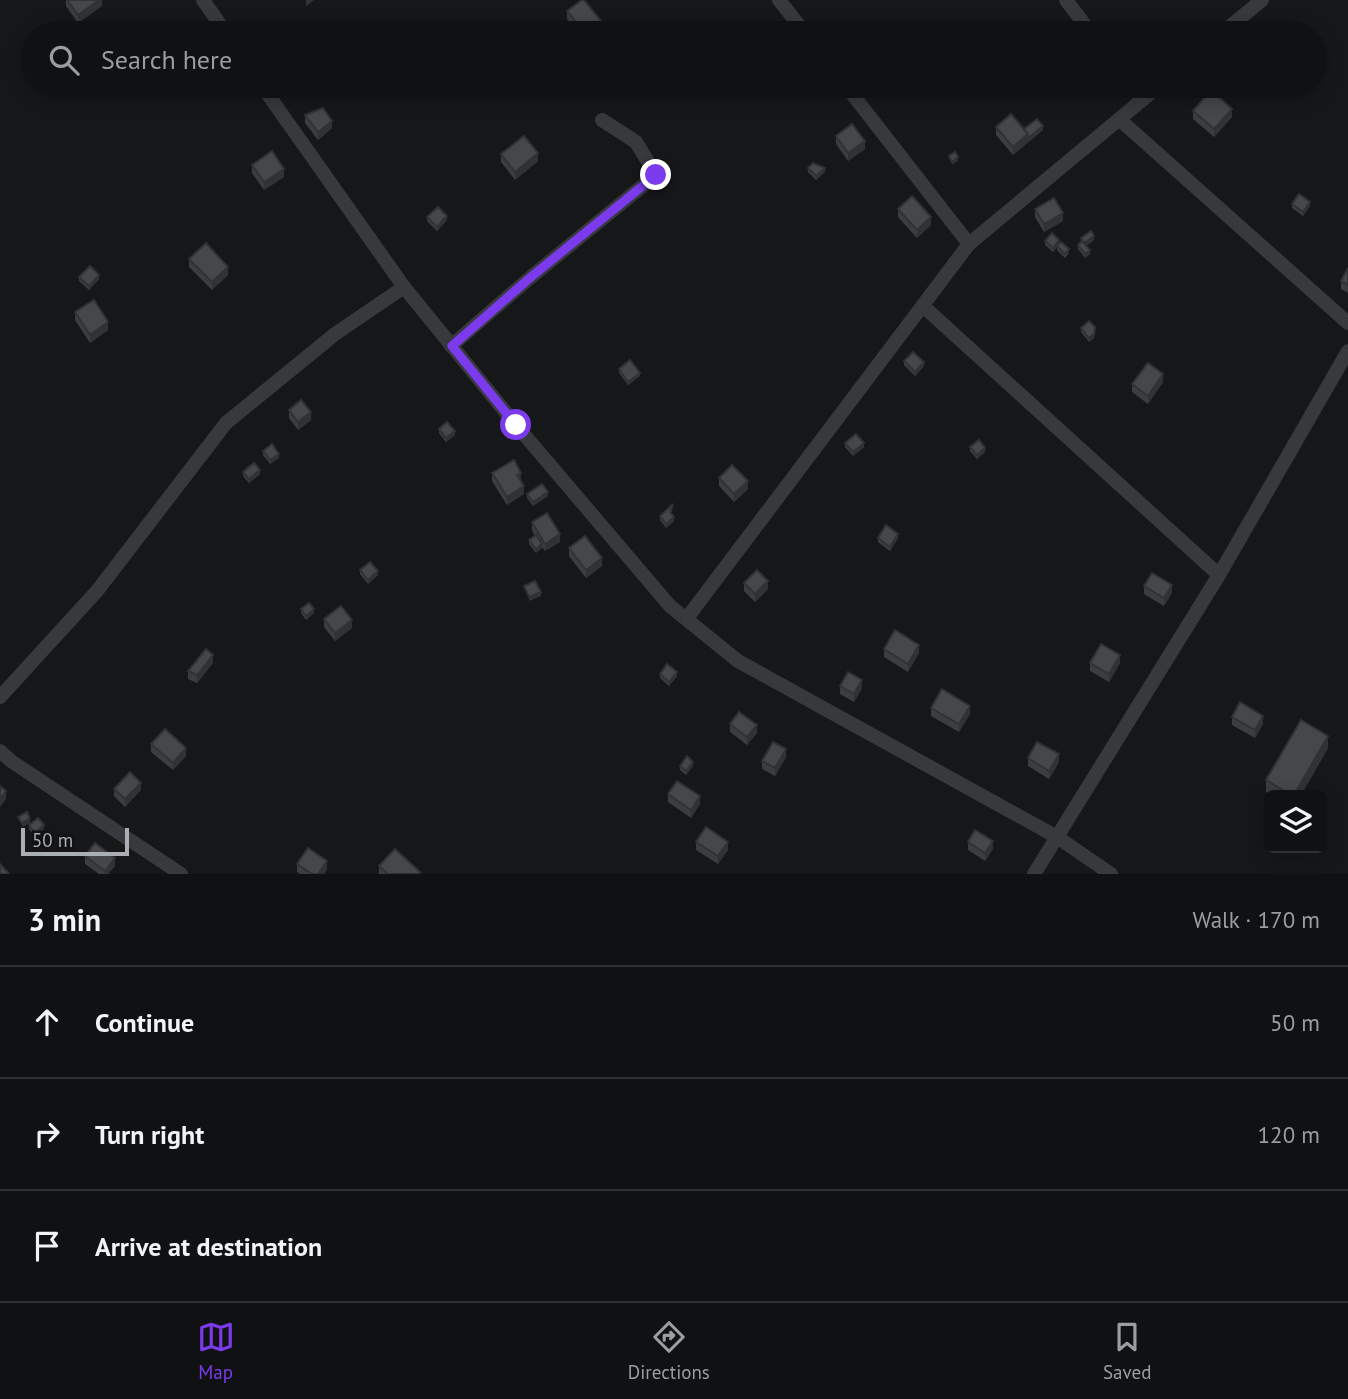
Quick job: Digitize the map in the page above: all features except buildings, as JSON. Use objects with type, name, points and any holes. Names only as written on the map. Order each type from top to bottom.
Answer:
[{"type":"street","points":[[203,0],[218,21]]},
{"type":"street","points":[[779,0],[796,21]]},
{"type":"street","points":[[1066,0],[1082,21]]},
{"type":"street","points":[[1237,21],[1262,0]]},
{"type":"street","points":[[270,98],[404,287],[516,425],[670,606],[738,661],[1057,837],[1111,874]]},
{"type":"street","points":[[855,98],[970,244]]},
{"type":"street","points":[[687,618],[970,244],[1144,98]]},
{"type":"street","points":[[1119,119],[1348,323]]},
{"type":"street","points":[[452,346],[531,277],[656,175],[636,142],[602,120]]},
{"type":"street","points":[[0,697],[97,591],[226,423],[335,334],[404,287]]},
{"type":"street","points":[[923,306],[1219,575]]},
{"type":"street","points":[[1034,874],[1219,575],[1348,351]]},
{"type":"street","points":[[0,751],[181,874]]},
{"type":"route","points":[[516,425],[452,346],[531,277],[656,175]]}]
